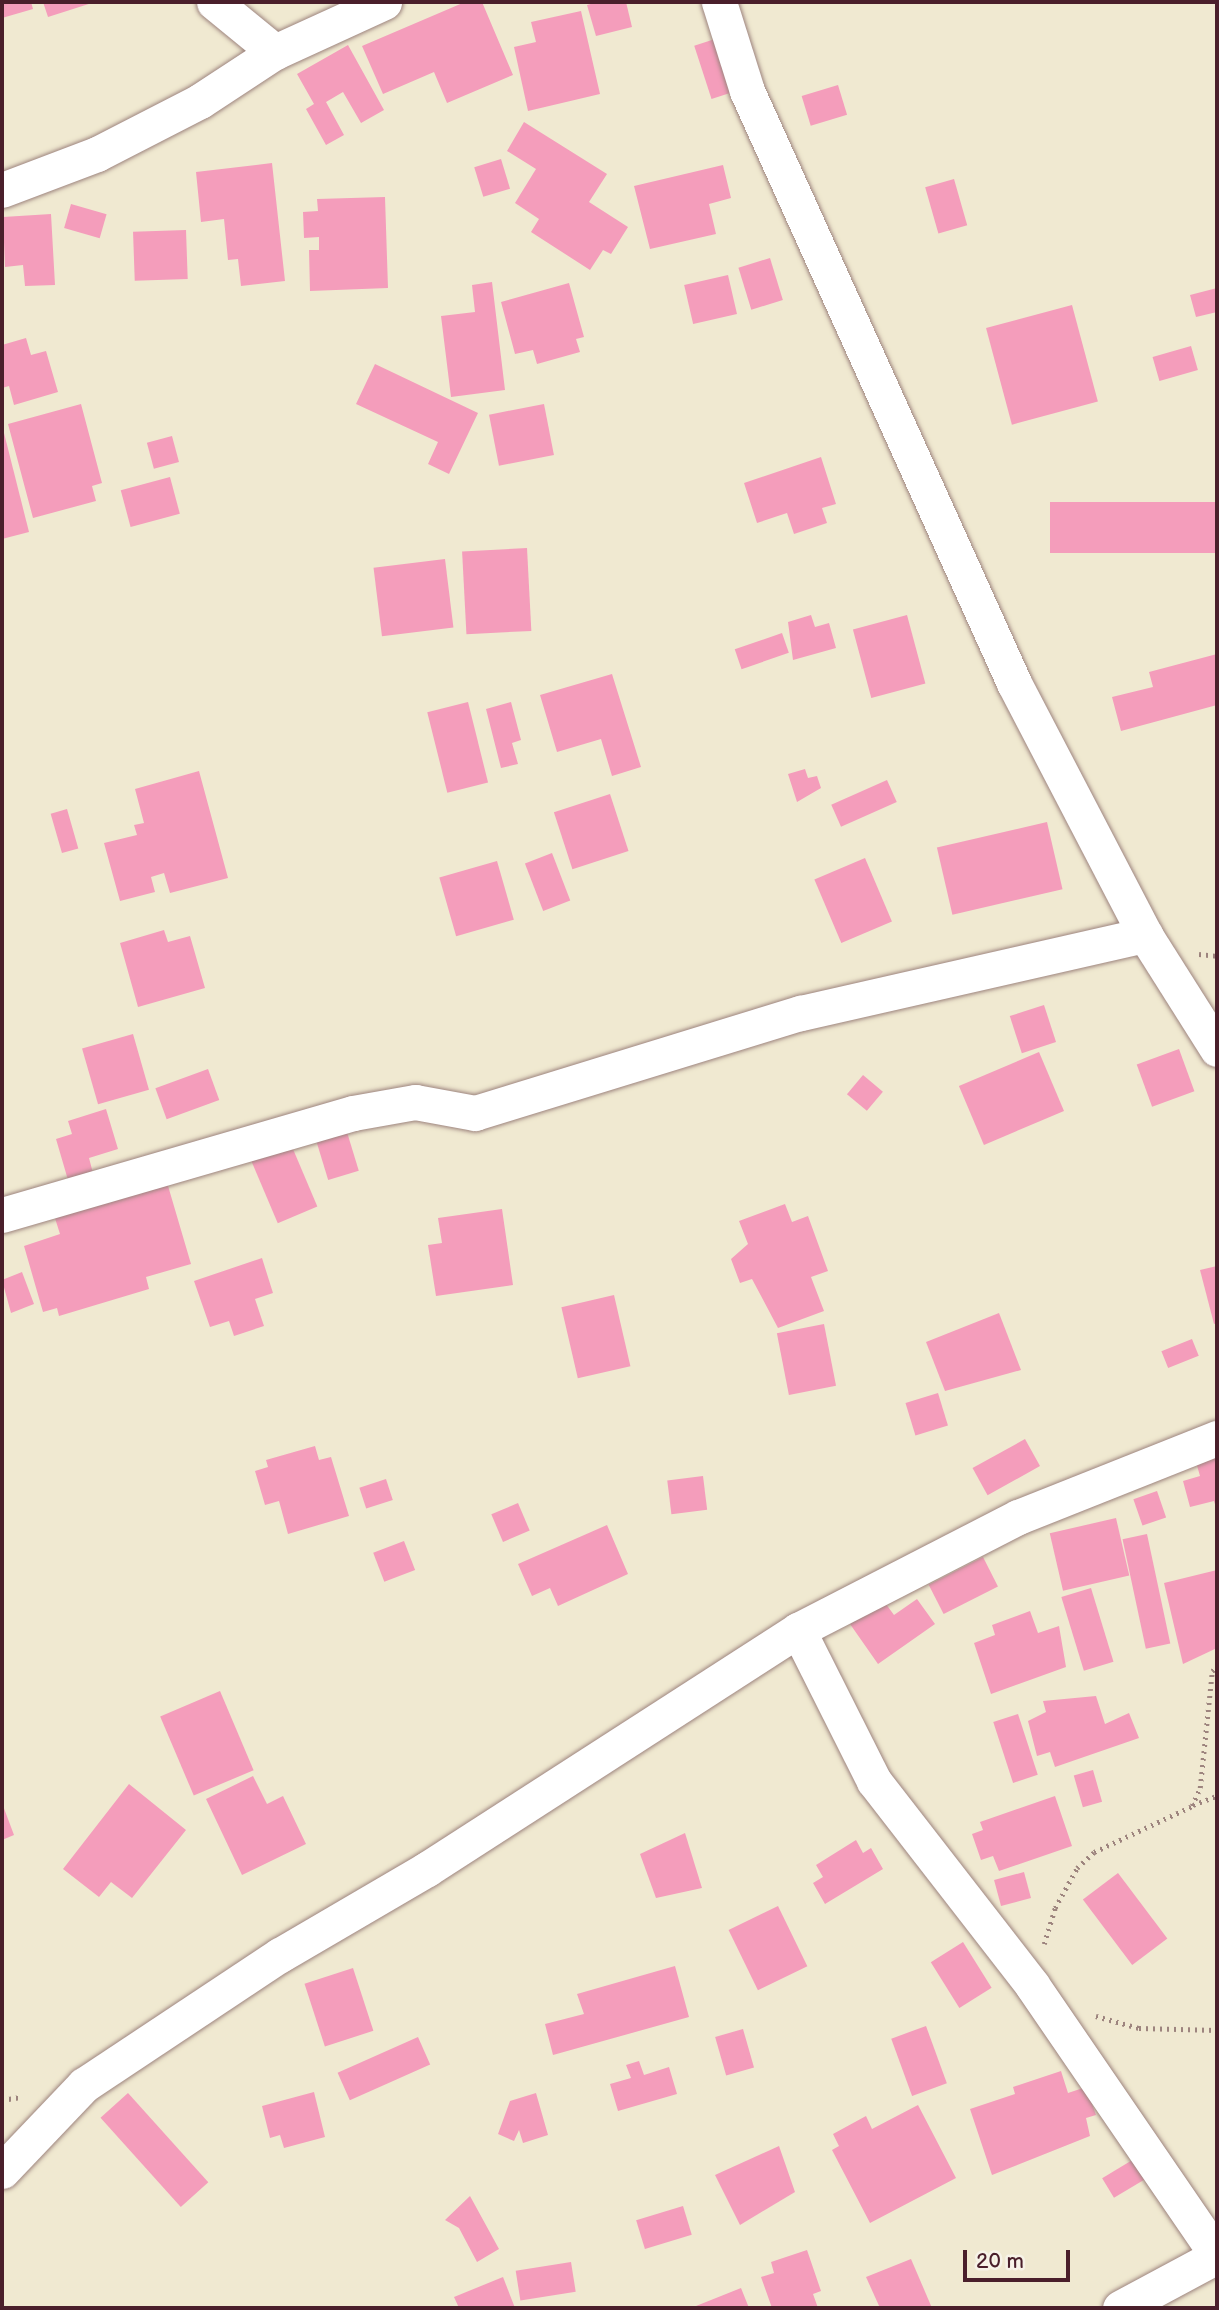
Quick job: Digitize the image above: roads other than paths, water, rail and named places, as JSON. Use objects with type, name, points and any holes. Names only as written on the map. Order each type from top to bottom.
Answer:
[{"type":"street","points":[[214,2],[275,52]]},
{"type":"street","points":[[2,190],[97,154],[200,101],[275,52],[384,2]]},
{"type":"street","points":[[719,2],[747,91],[1014,683],[1145,935],[1217,1049]]},
{"type":"street","points":[[2,1215],[353,1113],[415,1102],[475,1113],[801,1013],[1145,935]]},
{"type":"street","points":[[2,2171],[84,2085],[280,1955],[427,1869],[798,1630],[1018,1517],[1217,1438]]},
{"type":"street","points":[[798,1630],[874,1780],[1032,1985],[1217,2255],[1119,2308]]}]
